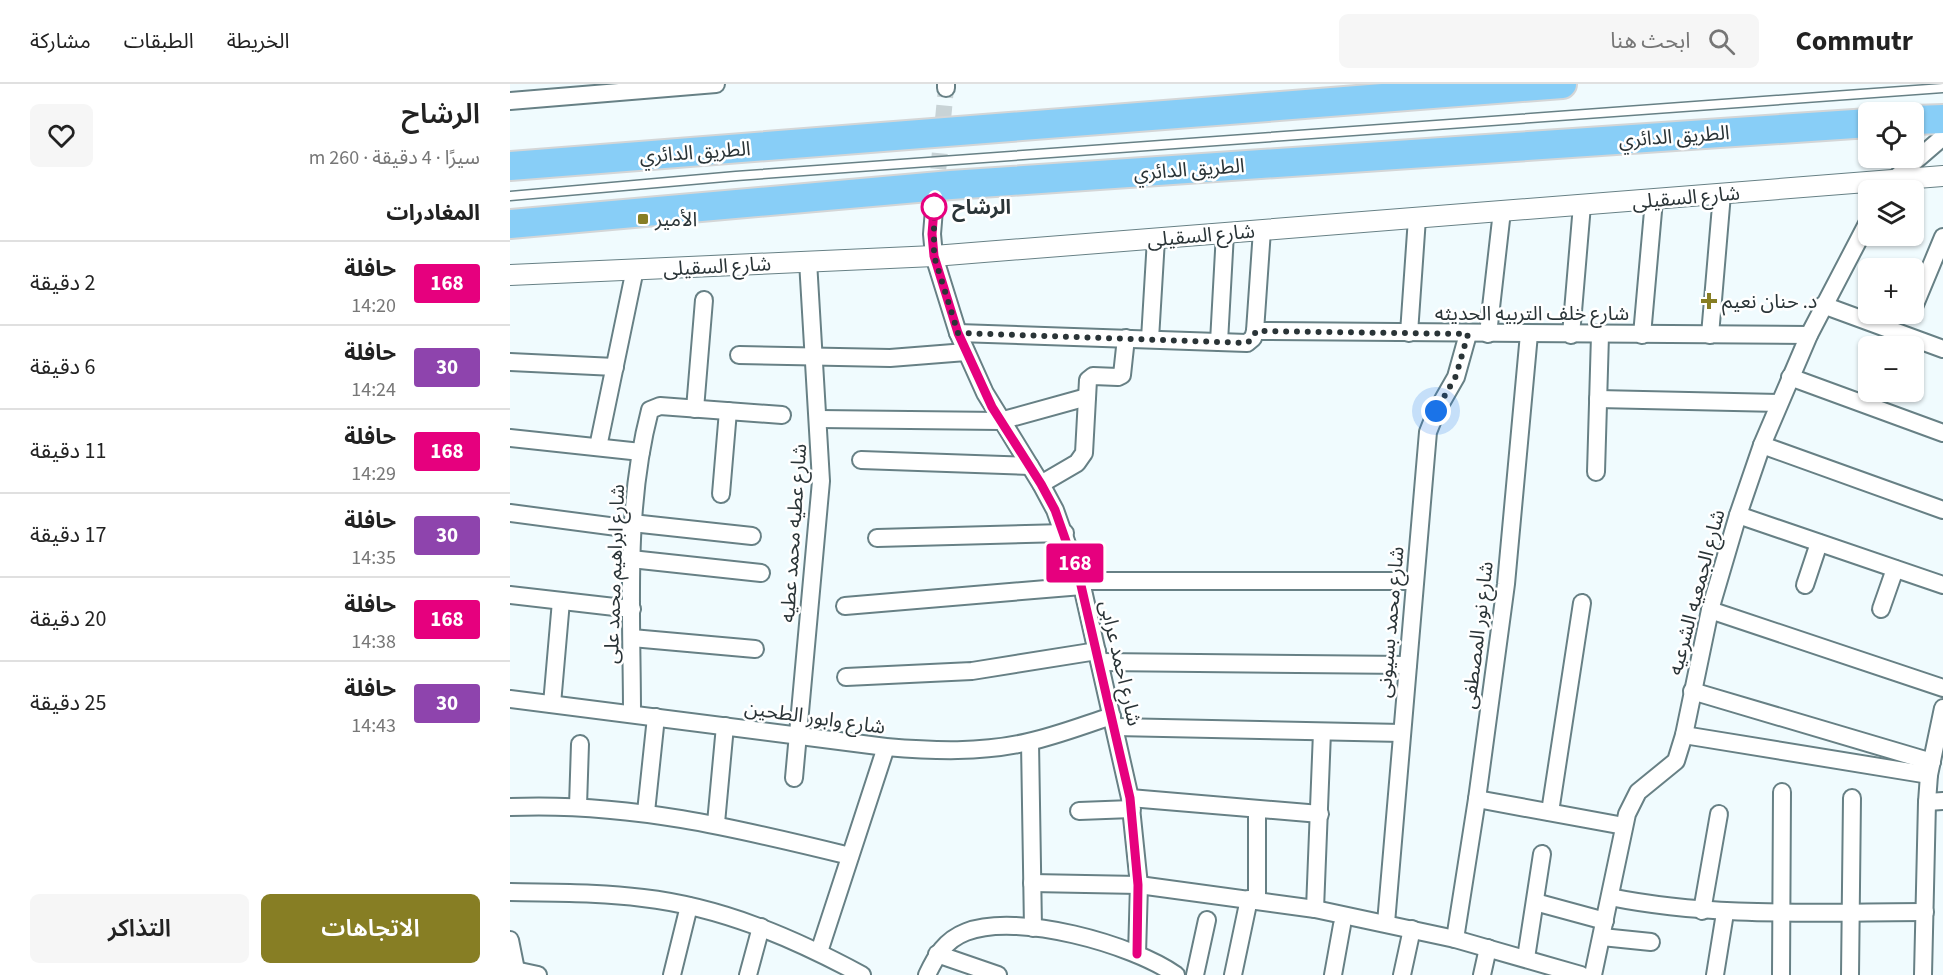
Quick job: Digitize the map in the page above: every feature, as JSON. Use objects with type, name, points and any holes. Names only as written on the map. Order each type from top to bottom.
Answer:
[{"type":"highway","name":"الطريق الدائري","points":[[510,166],[1562,84]]},
{"type":"highway","points":[[1924,120],[1943,119]]},
{"type":"highway","name":"الطريق الدائري","points":[[510,224],[951,185],[1858,124]]},
{"type":"street","points":[[510,101],[570,90],[716,84]]},
{"type":"street","points":[[1896,180],[1943,137]]},
{"type":"street","name":"شارع السقيلى","points":[[1924,180],[1941,177]]},
{"type":"street","name":"شارع السقيلى","points":[[510,275],[934,256],[1722,194],[1858,187]]},
{"type":"street","points":[[1710,335],[1722,194]]},
{"type":"street","name":"شارع احمد عرابى","points":[[935,197],[932,234],[934,256],[958,333],[1000,421],[1041,484],[1065,533],[1081,584],[1131,804],[1138,885],[1137,954]]},
{"type":"street","points":[[1642,335],[1653,200]]},
{"type":"street","points":[[1571,334],[1582,205]]},
{"type":"street","points":[[1488,334],[1502,211]]},
{"type":"street","points":[[1409,333],[1418,218]]},
{"type":"street","points":[[958,333],[1247,343],[1256,331],[1262,230]]},
{"type":"street","points":[[1219,342],[1225,233]]},
{"type":"street","points":[[1924,283],[1943,237]]},
{"type":"street","points":[[1150,339],[1156,239]]},
{"type":"street","name":"شارع الجمعيه الشرعيه","points":[[1593,975],[1627,814],[1638,792],[1676,761],[1684,735],[1710,610],[1738,515],[1762,445],[1823,305],[1858,240]]},
{"type":"street","name":"شارع عطيه محمد عطيه","points":[[794,778],[819,512],[819,419],[808,261]]},
{"type":"street","points":[[598,447],[635,269]]},
{"type":"street","points":[[705,300],[694,409],[782,415]]},
{"type":"street","points":[[1823,305],[1943,349]]},
{"type":"street","points":[[1903,334],[1907,324]]},
{"type":"street","name":"شارع خلف التربيه الحديثه","points":[[1256,331],[1809,335]]},
{"type":"street","name":"شارع محمد بسيونى","points":[[1386,923],[1428,432],[1436,411],[1456,376],[1468,334]]},
{"type":"street","name":"شارع نور المصطفى","points":[[1455,939],[1477,799],[1506,584],[1529,334]]},
{"type":"street","points":[[1596,472],[1600,334]]},
{"type":"street","points":[[1041,484],[1082,458],[1085,447],[1090,377],[1118,377],[1123,373],[1126,338]]},
{"type":"street","points":[[739,355],[890,358],[966,352]]},
{"type":"street","points":[[510,362],[615,367]]},
{"type":"street","points":[[1790,377],[1943,433]]},
{"type":"street","points":[[819,419],[1000,421],[1087,397]]},
{"type":"street","points":[[1598,399],[1779,403]]},
{"type":"street","name":"شارع ابراهيم محمد على","points":[[632,714],[632,526],[641,452],[652,408],[660,406],[694,409]]},
{"type":"street","points":[[721,494],[728,411]]},
{"type":"street","points":[[510,438],[641,452]]},
{"type":"street","points":[[1762,445],[1943,510]]},
{"type":"street","points":[[861,460],[1030,466]]},
{"type":"street","points":[[510,513],[752,536]]},
{"type":"street","points":[[1738,515],[1943,585]]},
{"type":"street","points":[[877,538],[1065,533]]},
{"type":"street","points":[[1805,585],[1819,543]]},
{"type":"street","points":[[631,559],[761,573]]},
{"type":"street","points":[[1881,609],[1895,569]]},
{"type":"street","points":[[845,606],[1081,584],[1415,581]]},
{"type":"street","points":[[510,595],[632,609]]},
{"type":"street","points":[[552,704],[561,601]]},
{"type":"street","points":[[1550,812],[1582,603]]},
{"type":"street","points":[[1710,610],[1943,688]]},
{"type":"street","points":[[632,638],[755,650]]},
{"type":"street","points":[[846,677],[972,671],[1098,656],[1408,665]]},
{"type":"street","points":[[1692,692],[1930,769]]},
{"type":"street","name":"شارع وابور الطحين","points":[[510,699],[937,752],[968,751],[1030,742],[1113,722],[1322,732],[1402,733]]},
{"type":"street","points":[[1923,975],[1925,912],[1935,802],[1930,769],[1943,708]]},
{"type":"street","points":[[646,812],[656,717]]},
{"type":"street","points":[[716,824],[725,726]]},
{"type":"street","points":[[1316,909],[1322,732]]},
{"type":"street","points":[[1684,735],[1930,769]]},
{"type":"street","points":[[1030,742],[1033,928]]},
{"type":"street","points":[[578,806],[580,744]]},
{"type":"street","points":[[819,952],[886,747]]},
{"type":"street","points":[[1781,975],[1782,792]]},
{"type":"street","points":[[1850,975],[1852,798]]},
{"type":"street","points":[[1477,799],[1624,826]]},
{"type":"street","points":[[1078,811],[1131,804],[1257,808],[1320,814]]},
{"type":"street","points":[[510,807],[578,806],[646,812],[716,824],[850,856]]},
{"type":"street","points":[[1233,975],[1253,899],[1257,808]]},
{"type":"street","points":[[1702,911],[1719,814]]},
{"type":"street","points":[[1526,958],[1542,854]]},
{"type":"street","points":[[1032,883],[1138,885],[1316,909],[1455,939],[1581,975]]},
{"type":"street","points":[[510,892],[598,894],[644,898],[689,906],[761,927],[819,952],[862,975]]},
{"type":"street","points":[[1610,897],[1725,913],[1925,912]]},
{"type":"street","points":[[1535,902],[1603,929],[1651,942]]},
{"type":"street","points":[[672,975],[689,906]]},
{"type":"street","points":[[1714,975],[1725,913]]},
{"type":"street","points":[[1195,975],[1206,920]]},
{"type":"street","points":[[1333,975],[1342,925]]},
{"type":"street","points":[[748,975],[761,927]]},
{"type":"street","points":[[927,975],[937,954],[950,940],[982,927],[1033,928],[1086,938],[1137,954],[1176,975]]},
{"type":"street","points":[[1402,975],[1412,929]]},
{"type":"street","points":[[510,939],[515,971],[538,975]]},
{"type":"street","points":[[1482,975],[1488,948]]},
{"type":"street","points":[[937,954],[998,975]]},
{"type":"lane","points":[[510,196],[748,176],[1943,88]]},
{"type":"tunnel","points":[[936,193],[946,88]]},
{"type":"bus line","name":"168","points":[[935,197],[932,234],[934,256],[958,333],[992,407],[1055,510],[1080,581],[1124,763],[1130,798],[1137,856],[1139,908],[1137,954]]},
{"type":"place","name":"الرشاح","points":[[934,207]]},
{"type":"place","name":"الأمير","points":[[643,219]]},
{"type":"place","name":"د. حنان نعيم","points":[[1709,301]]},
{"type":"route","points":[[934,207],[932,234],[934,256],[958,333],[1247,343],[1256,331],[1468,334],[1462,363],[1436,411]]}]
